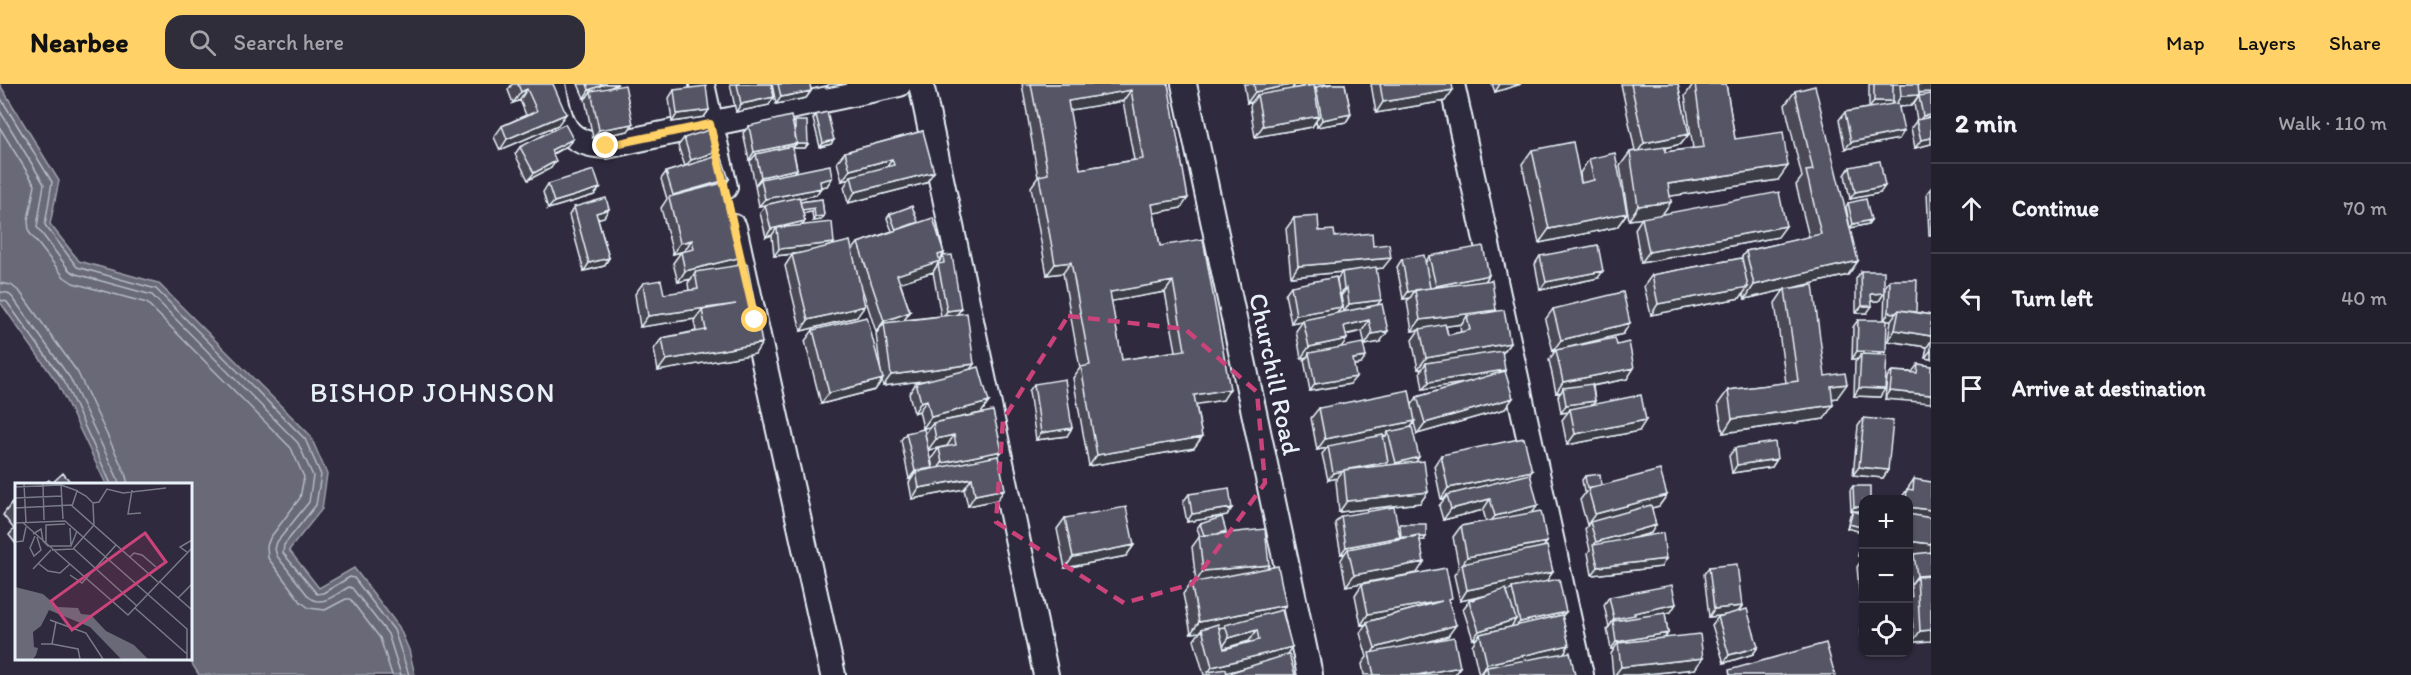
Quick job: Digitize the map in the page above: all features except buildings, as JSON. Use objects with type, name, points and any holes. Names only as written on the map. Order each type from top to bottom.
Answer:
[{"type":"street","points":[[553,84],[559,117],[566,131],[577,140],[590,145],[606,146],[898,84]]},
{"type":"street","points":[[702,84],[833,675]]},
{"type":"street","points":[[921,84],[1046,675]]},
{"type":"street","name":"Churchill Road","points":[[1184,84],[1310,675]]},
{"type":"street","points":[[1452,84],[1581,675]]},
{"type":"highlighted area","points":[[1068,316],[1185,329],[1257,392],[1265,483],[1192,584],[1124,603],[996,522],[1003,420]]},
{"type":"water","points":[[0,85],[59,181],[50,224],[79,261],[158,283],[310,435],[327,474],[322,509],[289,550],[319,588],[354,568],[399,627],[409,650],[415,675],[199,675],[190,660],[192,660],[192,483],[106,483],[58,384],[0,302]]},
{"type":"district","name":"BISHOP JOHNSON","points":[[433,393]]},
{"type":"route","points":[[606,146],[710,124],[755,320]]}]
